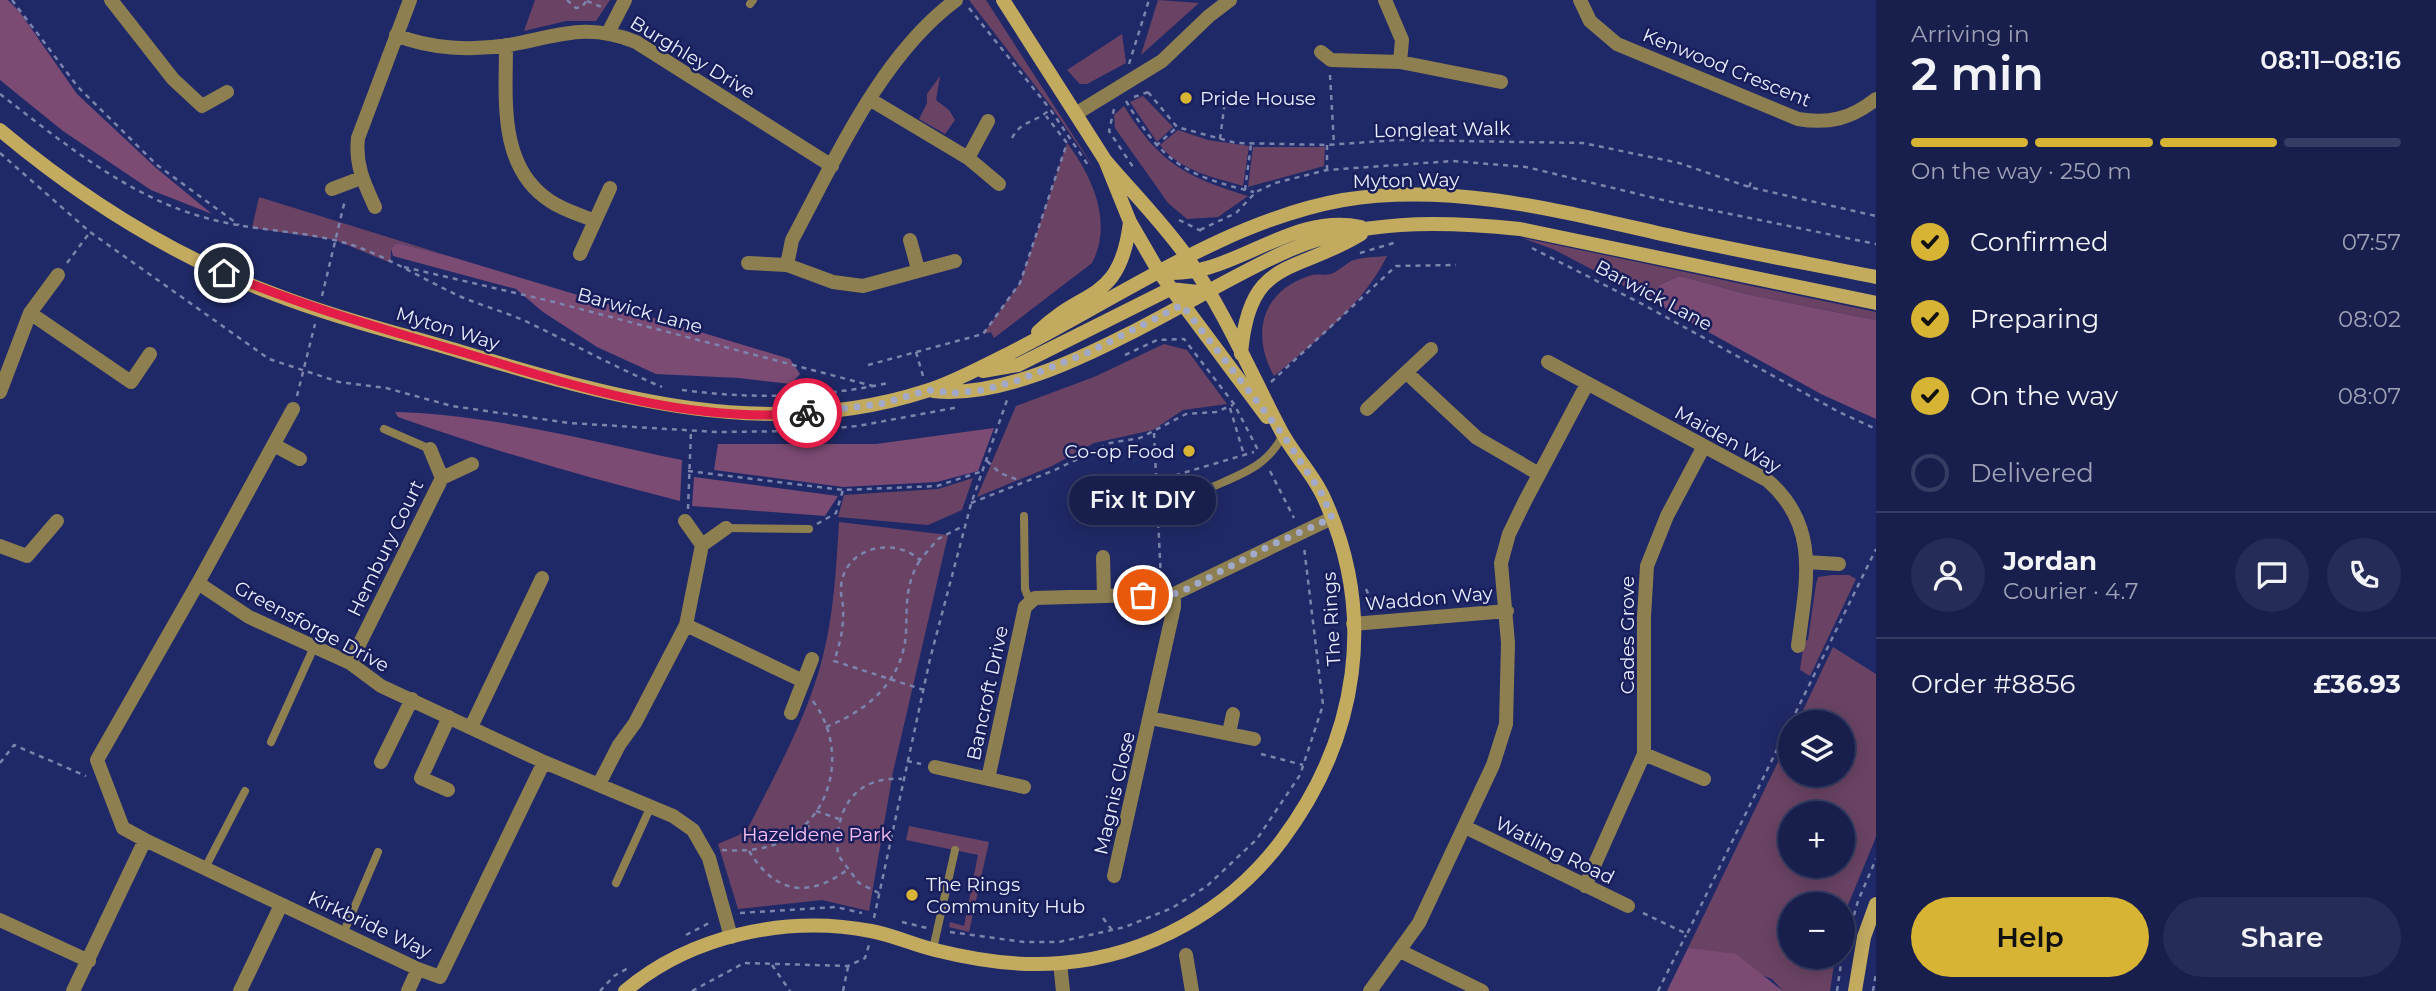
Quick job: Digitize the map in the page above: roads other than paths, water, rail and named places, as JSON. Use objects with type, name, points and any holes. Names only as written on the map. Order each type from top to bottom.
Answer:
[{"type":"street","points":[[375,207],[356,180],[358,138],[410,0]]},
{"type":"street","points":[[609,31],[625,0]]},
{"type":"street","points":[[787,265],[792,240],[884,77],[927,26],[956,0]]},
{"type":"street","points":[[1003,0],[1105,160],[1130,222],[1159,272]]},
{"type":"street","points":[[1077,113],[1162,61],[1209,16],[1230,0]]},
{"type":"street","points":[[1385,0],[1402,40],[1400,62]]},
{"type":"street","name":"Kenwood Crescent","points":[[1580,0],[1590,21],[1617,44],[1798,119],[1820,123],[1843,119],[1876,99]]},
{"type":"street","points":[[116,2],[173,79],[202,106],[227,92]]},
{"type":"street","name":"Burghley Drive","points":[[396,35],[417,43],[440,47],[506,45],[552,35],[609,31],[636,42],[832,166]]},
{"type":"street","points":[[506,45],[507,133],[522,174],[550,201],[595,221]]},
{"type":"street","points":[[1326,56],[1400,62],[1501,82]]},
{"type":"street","points":[[871,100],[968,158],[999,184]]},
{"type":"street","points":[[968,158],[988,121]]},
{"type":"street","name":"Myton Way","points":[[0,130],[32,157],[106,208],[224,273],[299,303],[570,384],[629,400],[679,407],[785,415],[880,404],[929,390],[967,375],[1159,272],[1183,283]]},
{"type":"street","name":"The Rings","points":[[625,991],[678,957],[731,937],[777,927],[818,925],[871,931],[933,950],[989,961],[1060,964],[1113,954],[1179,930],[1237,890],[1273,852],[1302,813],[1324,772],[1343,723],[1354,668],[1353,624],[1346,555],[1322,494],[1283,435],[1204,336],[1162,229],[1105,160]]},
{"type":"street","points":[[332,190],[356,180]]},
{"type":"street","points":[[580,254],[610,188]]},
{"type":"street","name":"Myton Way","points":[[929,390],[953,393],[984,390],[1019,380],[1087,353],[1161,316],[1183,283],[1280,216],[1347,200],[1433,196],[1559,210],[1876,277]]},
{"type":"street","points":[[1024,346],[1045,324],[1099,292],[1123,257],[1130,222]]},
{"type":"street","points":[[967,375],[1018,365],[1271,240],[1339,222],[1369,229]]},
{"type":"street","points":[[1183,283],[1208,293],[1284,252],[1369,229],[1411,223],[1461,223],[1520,229],[1876,303]]},
{"type":"street","points":[[1241,355],[1246,313],[1263,284],[1298,261],[1337,248],[1369,229]]},
{"type":"street","points":[[910,240],[919,269]]},
{"type":"street","points":[[748,263],[787,265],[833,282],[863,286],[955,261]]},
{"type":"street","points":[[0,392],[30,313],[58,275]]},
{"type":"street","name":"The Rings","points":[[1208,293],[1283,435]]},
{"type":"street","points":[[30,313],[131,382],[150,354]]},
{"type":"street","points":[[1367,409],[1431,349]]},
{"type":"street","name":"Maiden Way","points":[[1548,362],[1767,480],[1786,496],[1803,530],[1806,562],[1798,646]]},
{"type":"street","points":[[1407,373],[1477,438],[1539,474]]},
{"type":"street","points":[[1370,991],[1419,923],[1493,765],[1507,724],[1507,611],[1502,563],[1509,534],[1587,384]]},
{"type":"street","points":[[73,991],[145,840],[123,828],[97,760],[293,409]]},
{"type":"street","points":[[274,445],[300,459]]},
{"type":"street","name":"Cades Grove","points":[[1585,886],[1644,754],[1644,617],[1647,566],[1667,516],[1704,446]]},
{"type":"street","name":"Hembury Court","points":[[350,663],[442,478],[430,449]]},
{"type":"street","points":[[442,478],[472,464]]},
{"type":"street","points":[[1030,603],[1035,598],[1168,594],[1332,518]]},
{"type":"street","points":[[0,546],[27,556],[57,520]]},
{"type":"street","points":[[685,521],[702,545]]},
{"type":"street","points":[[599,784],[619,745],[635,723],[686,625],[702,545],[726,528]]},
{"type":"street","points":[[1102,557],[1104,596]]},
{"type":"street","points":[[1806,562],[1839,564]]},
{"type":"street","points":[[471,727],[542,578]]},
{"type":"street","name":"Greensforge Drive","points":[[198,583],[248,617],[350,663],[381,685],[544,762],[651,806],[693,830],[709,859],[731,937]]},
{"type":"street","name":"Magnis Close","points":[[1114,876],[1174,607],[1168,594]]},
{"type":"street","name":"Bancroft Drive","points":[[988,779],[1025,607],[1030,603]]},
{"type":"street","name":"Waddon Way","points":[[1353,624],[1507,611]]},
{"type":"street","points":[[686,625],[802,686]]},
{"type":"street","points":[[791,713],[812,659]]},
{"type":"street","points":[[381,762],[412,699]]},
{"type":"street","points":[[1229,733],[1233,714]]},
{"type":"street","points":[[448,790],[421,778],[449,717]]},
{"type":"street","name":"Magnis Close","points":[[1150,718],[1254,738]]},
{"type":"street","points":[[1644,754],[1704,779]]},
{"type":"street","name":"Kirkbride Way","points":[[145,840],[440,977],[544,762]]},
{"type":"street","points":[[935,767],[1024,787]]},
{"type":"street","name":"Watling Road","points":[[1465,827],[1628,906]]},
{"type":"street","points":[[1854,991],[1864,937],[1876,904]]},
{"type":"street","points":[[240,991],[281,905]]},
{"type":"street","points":[[0,920],[89,961]]},
{"type":"street","points":[[1401,951],[1482,991]]},
{"type":"street","points":[[1186,955],[1192,991]]},
{"type":"street","points":[[1060,964],[1063,991]]},
{"type":"street","points":[[410,990],[418,969]]},
{"type":"lane","points":[[384,429],[430,449]]},
{"type":"lane","points":[[1210,488],[1264,461],[1273,454],[1283,435]]},
{"type":"lane","points":[[1024,516],[1025,589],[1030,603]]},
{"type":"lane","points":[[726,528],[808,529]]},
{"type":"lane","points":[[271,742],[314,647]]},
{"type":"lane","points":[[205,869],[245,791]]},
{"type":"lane","points":[[616,883],[651,806]]},
{"type":"lane","points":[[933,950],[955,850]]},
{"type":"lane","points":[[343,934],[378,852]]},
{"type":"place","name":"Pride House","points":[[1186,98]]},
{"type":"place","name":"Co-op Food","points":[[1189,451]]},
{"type":"place","name":"Fix It DIY","points":[[1143,595]]},
{"type":"place","name":"The Rings Community Hub","points":[[912,895]]},
{"type":"park label","name":"Hazeldene Park","points":[[817,834]]}]
